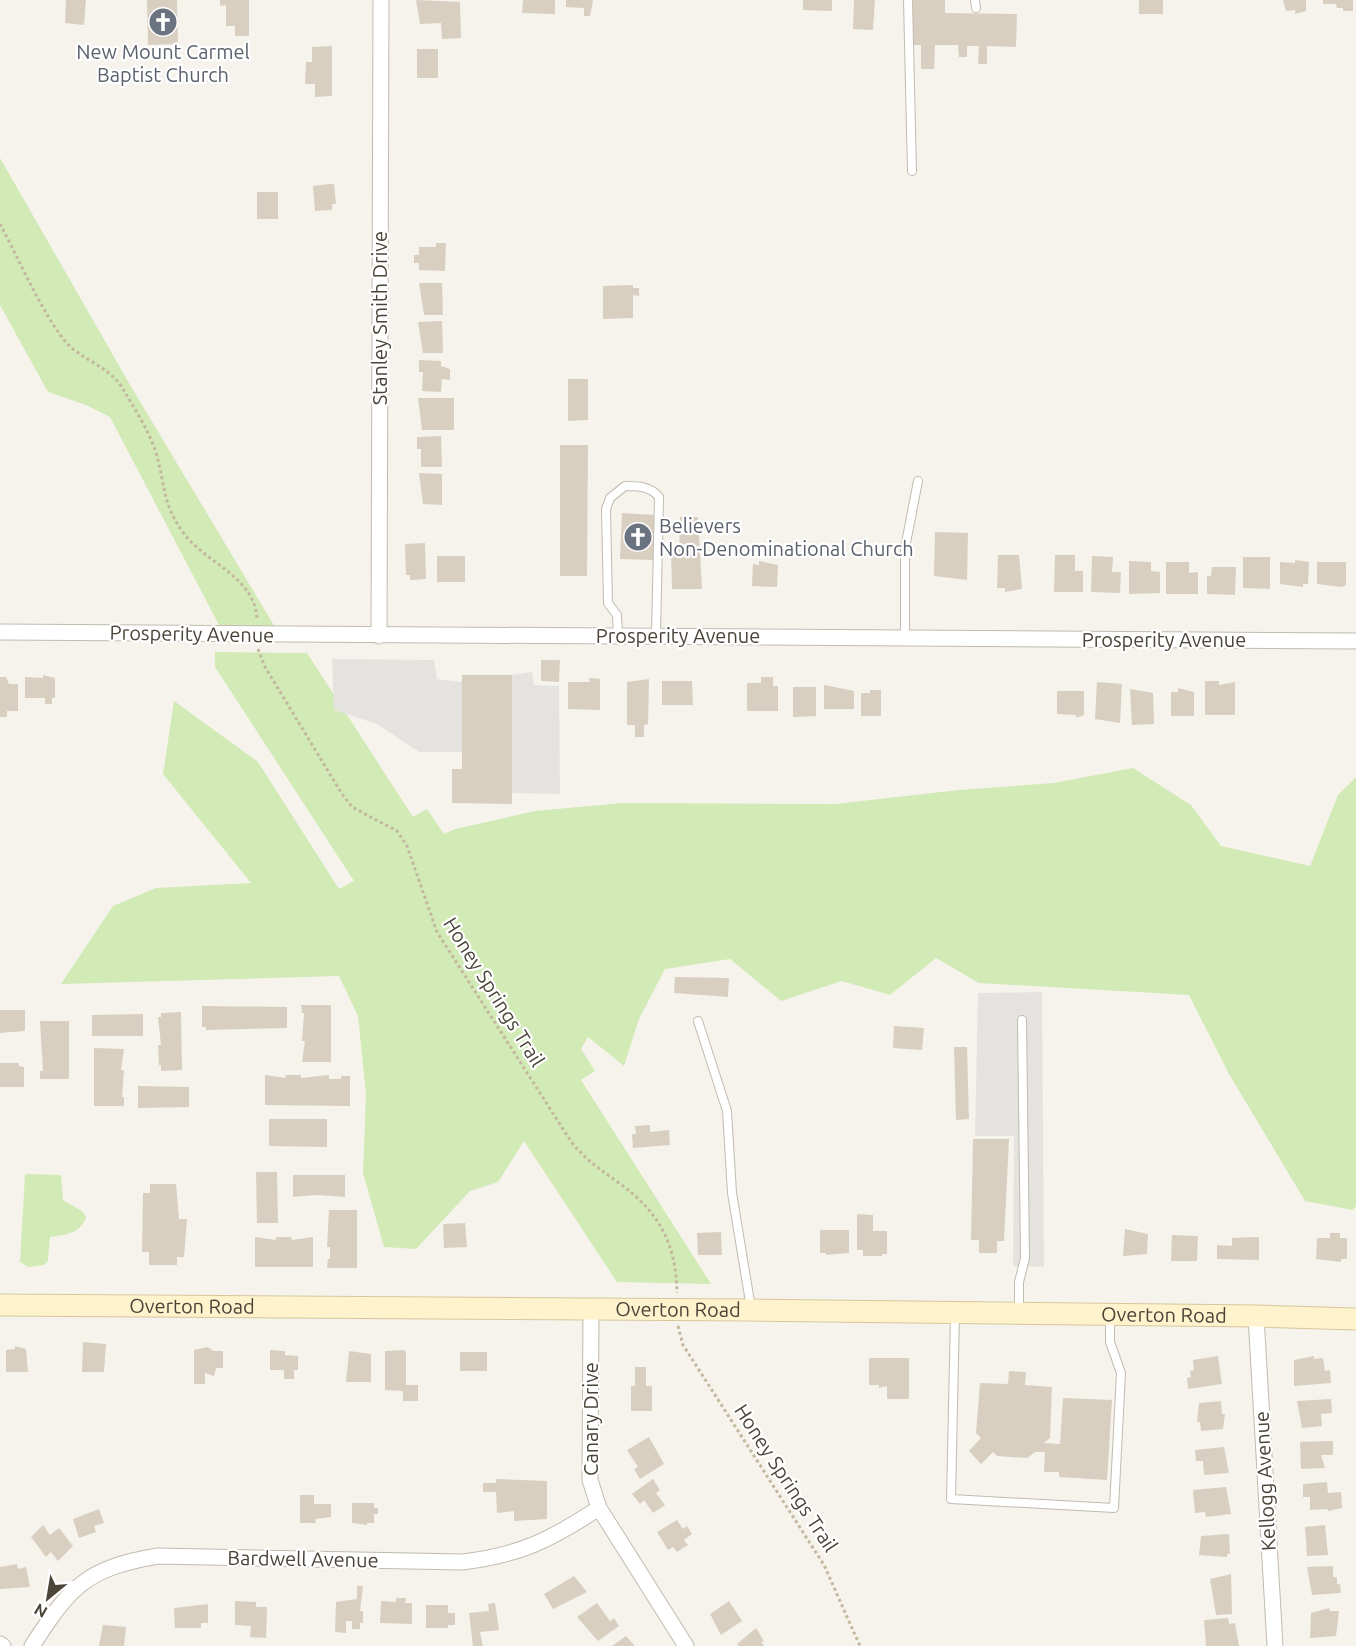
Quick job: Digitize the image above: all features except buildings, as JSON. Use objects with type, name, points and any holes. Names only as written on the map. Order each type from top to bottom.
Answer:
[{"type":"street","name":"Stanley Smith Drive","points":[[379,636],[381,0]]},
{"type":"street","name":"Prosperity Avenue","points":[[0,633],[379,636],[656,635],[1356,641]]},
{"type":"street","name":"Overton Road","points":[[0,1305],[955,1312],[1356,1319]]},
{"type":"street","name":"Canary Drive","points":[[591,1309],[588,1460],[590,1480],[599,1508],[686,1646]]},
{"type":"street","name":"Kellogg Avenue","points":[[1256,1316],[1275,1646]]},
{"type":"street","name":"Bardwell Avenue","points":[[32,1646],[61,1601],[88,1578],[121,1562],[158,1556],[472,1561],[500,1557],[531,1547],[558,1535],[599,1508]]},
{"type":"lane","points":[[908,0],[912,171]]},
{"type":"lane","points":[[905,638],[905,548],[918,481]]},
{"type":"lane","points":[[618,636],[617,615],[608,603],[606,509],[610,498],[625,486],[644,487],[654,491],[659,497],[656,635]]},
{"type":"lane","points":[[1019,1313],[1019,1282],[1025,1258],[1022,1020]]},
{"type":"lane","points":[[698,1021],[727,1110],[732,1193],[751,1310]]},
{"type":"lane","points":[[955,1312],[951,1499],[1114,1508],[1120,1373],[1110,1342],[1110,1314]]},
{"type":"path","points":[[0,224],[66,342],[112,375],[124,389],[154,447],[164,495],[172,516],[198,548],[249,591],[255,603],[257,621]]},
{"type":"path","name":"Honey Springs Trail","points":[[259,644],[265,667],[342,794],[352,807],[397,831],[407,846],[436,932],[570,1140],[589,1162],[645,1205],[663,1230],[676,1264],[677,1291]]},
{"type":"path","name":"Honey Springs Trail","points":[[678,1331],[683,1346],[824,1565],[860,1646]]},
{"type":"green space","points":[[0,158],[133,390],[275,627],[219,625],[110,417],[86,405],[48,392],[0,305]]},
{"type":"green space","points":[[215,652],[307,653],[413,817],[427,809],[444,834],[455,829],[535,811],[623,803],[835,804],[959,790],[1054,783],[1133,768],[1191,805],[1221,846],[1310,866],[1338,795],[1356,777],[1356,1205],[1353,1210],[1305,1201],[1229,1074],[1189,995],[979,983],[936,958],[890,995],[842,981],[781,1001],[730,959],[665,969],[639,1019],[624,1066],[588,1037],[581,1049],[595,1071],[581,1080],[711,1284],[617,1282],[524,1141],[498,1182],[470,1191],[416,1249],[384,1247],[363,1173],[366,1094],[358,1016],[339,976],[61,984],[113,906],[156,888],[251,883],[163,774],[174,701],[258,762],[339,889],[354,881],[215,667]]},
{"type":"green space","points":[[25,1174],[61,1175],[63,1200],[82,1211],[86,1217],[77,1230],[50,1237],[48,1261],[44,1265],[28,1267],[20,1262]]},
{"type":"shaded area","points":[[332,659],[434,660],[437,679],[462,682],[462,752],[419,752],[377,724],[334,710]]},
{"type":"shaded area","points":[[532,672],[534,685],[559,686],[560,794],[512,793],[512,675]]},
{"type":"shaded area","points":[[1042,992],[1044,1267],[1013,1266],[1014,1136],[975,1136],[978,993]]},
{"type":"place","name":"New Mount Carmel Baptist Church","points":[[163,22]]},
{"type":"place","name":"Believers Non-Denominational Church","points":[[638,537]]}]
